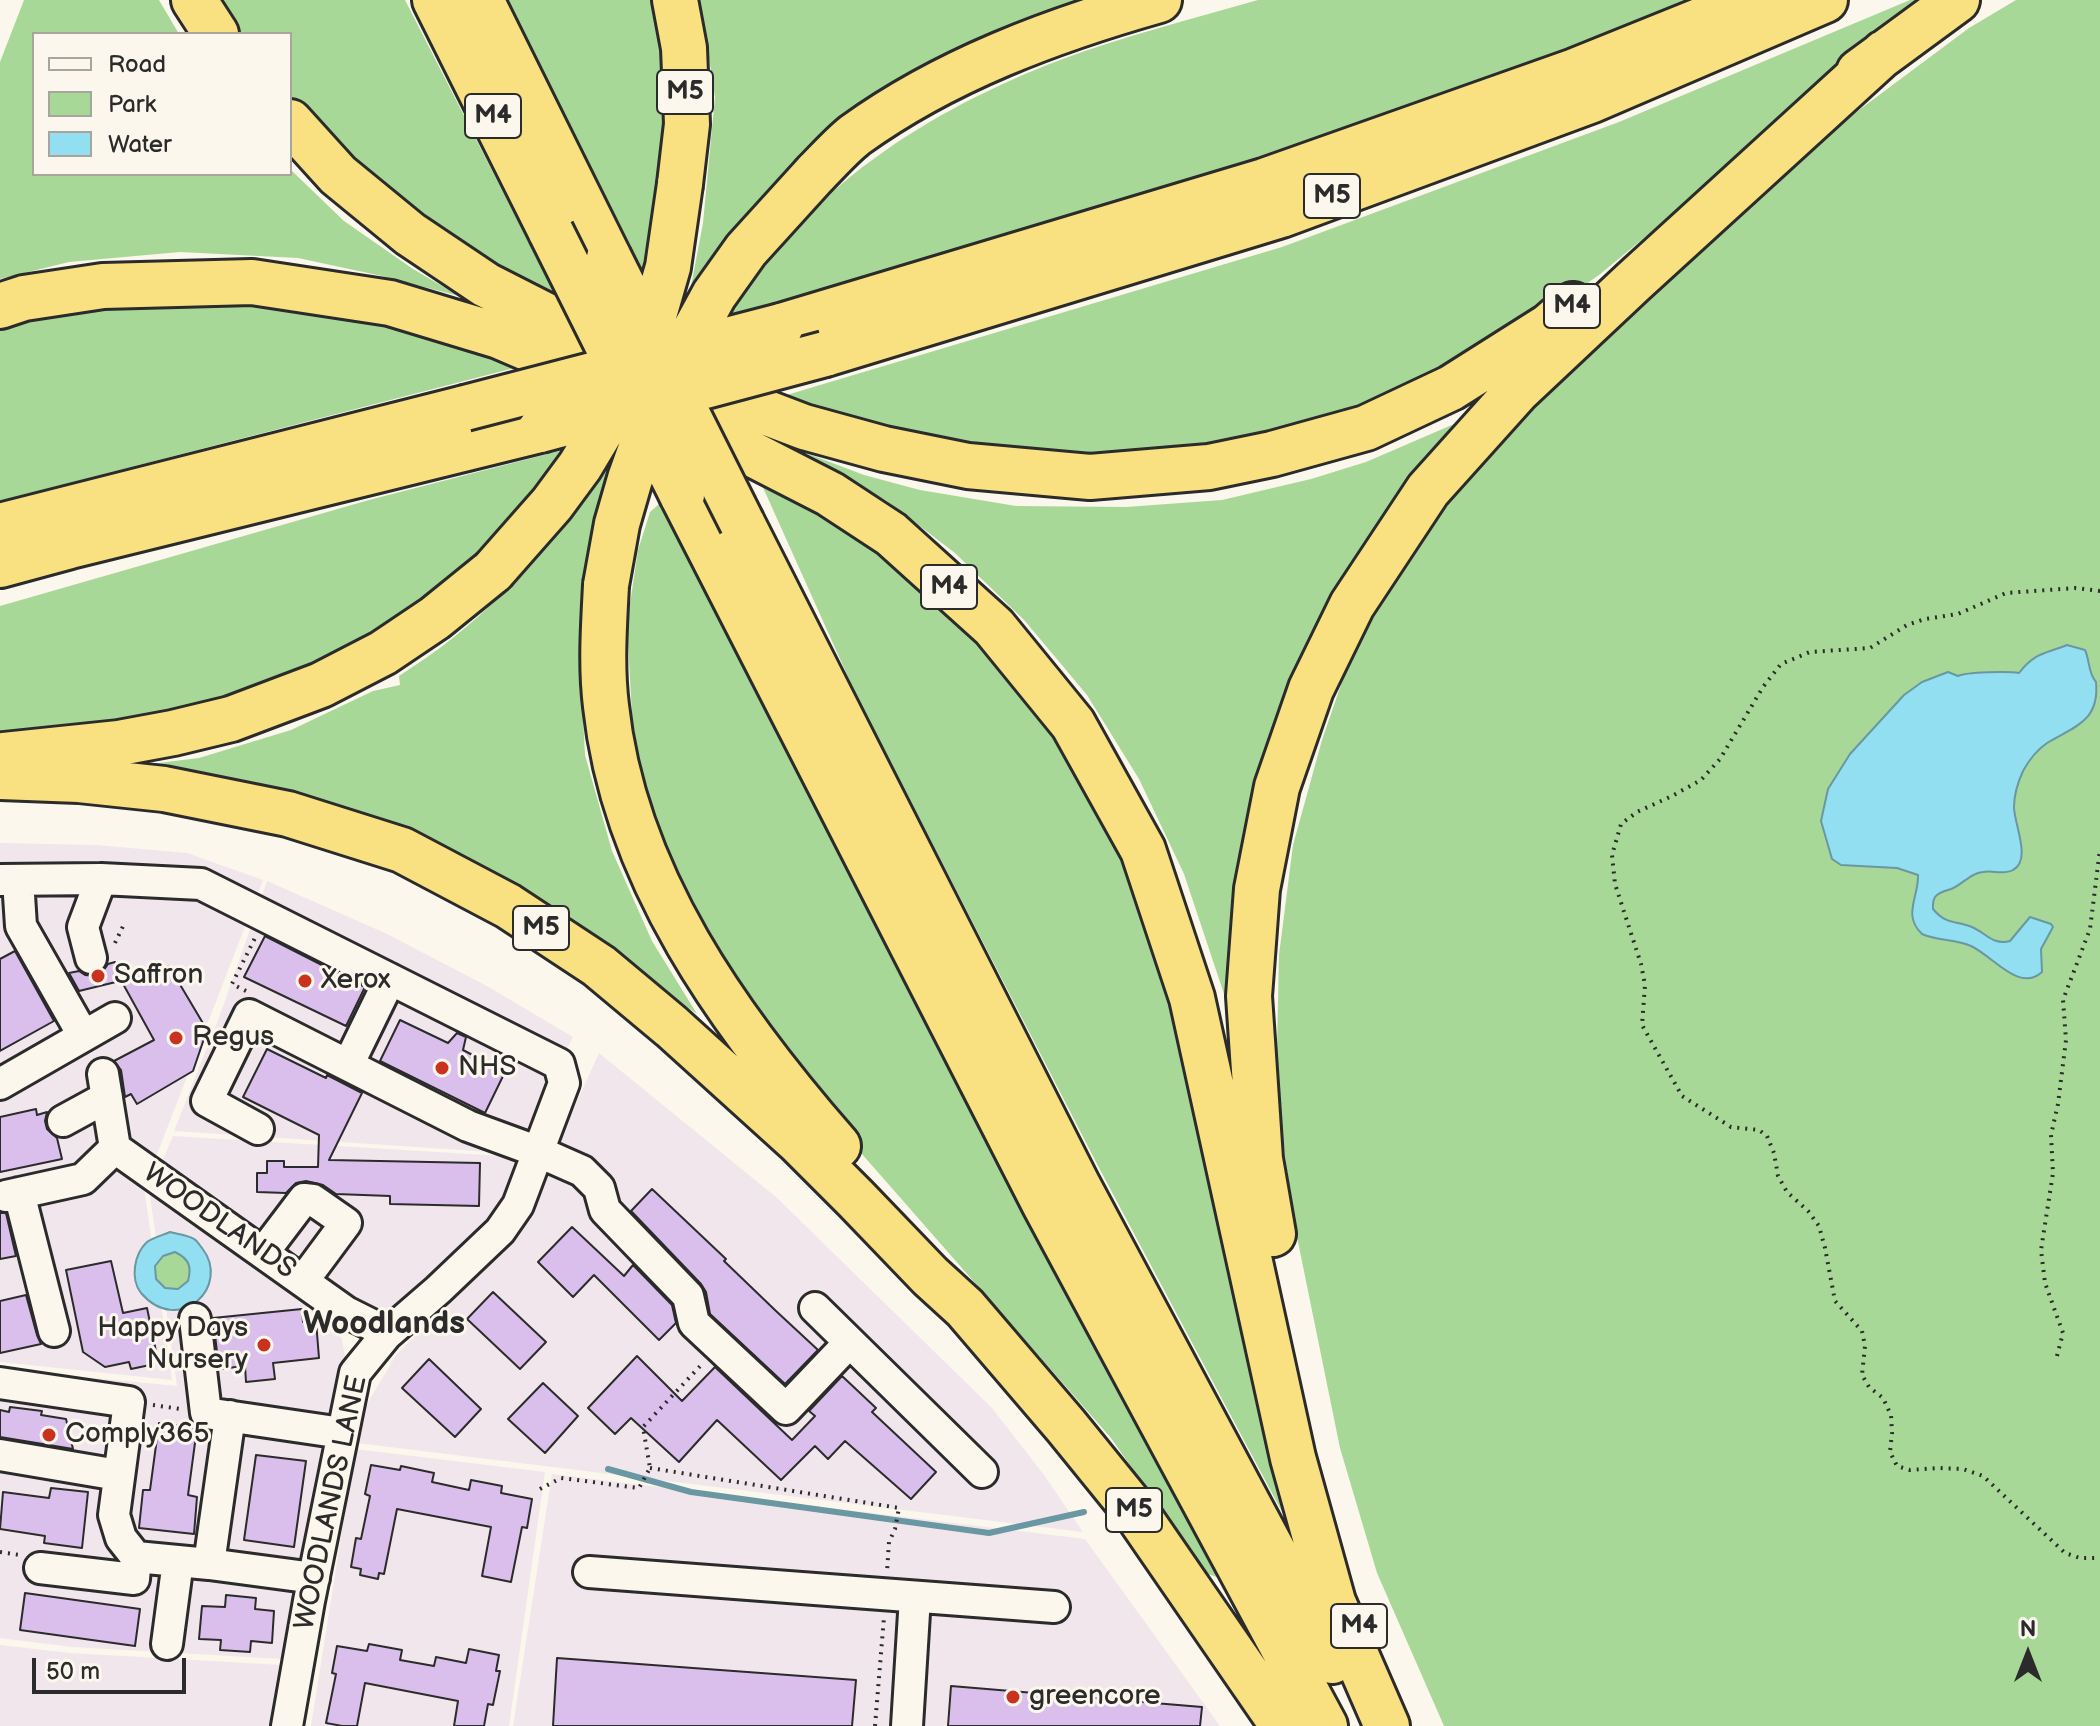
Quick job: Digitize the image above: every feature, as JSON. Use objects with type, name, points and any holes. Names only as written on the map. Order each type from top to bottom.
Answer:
[{"type":"highway","points":[[194,0],[215,32]]},
{"type":"highway","name":"M4","points":[[435,0],[682,495],[1045,1205],[1325,1726]]},
{"type":"highway","name":"M4","points":[[481,0],[1077,1184],[1368,1726]]},
{"type":"highway","name":"M5","points":[[0,755],[119,743],[231,719],[321,685],[383,653],[435,618],[493,571],[552,504],[580,466],[635,369],[653,319],[668,267],[687,124],[684,48],[675,0]]},
{"type":"highway","name":"M5","points":[[965,1308],[942,1264],[805,1109],[744,1031],[686,942],[642,850],[618,778],[606,707],[603,648],[606,585],[621,509],[661,392],[714,295],[746,250],[815,174],[853,137],[955,75],[1104,15],[1159,0]]},
{"type":"highway","name":"M5","points":[[0,526],[781,326],[1264,181],[1575,71],[1751,0]]},
{"type":"highway","name":"M5","points":[[0,565],[540,430],[825,354],[1281,215],[1592,100],[1825,0]]},
{"type":"highway","name":"M4","points":[[292,124],[338,175],[410,234],[486,285],[649,368],[804,427],[884,449],[968,466],[1090,477],[1209,467],[1272,454],[1366,428],[1451,388],[1549,326],[1808,110],[1957,0]]},
{"type":"highway","name":"M4","points":[[1419,1726],[1364,1600],[1322,1478],[1286,1313],[1260,1159],[1249,996],[1257,889],[1277,787],[1311,689],[1352,605],[1428,490],[1517,391],[1884,53]]},
{"type":"highway","name":"M4","points":[[0,306],[24,298],[103,286],[252,282],[390,303],[499,336],[635,395],[830,494],[891,534],[994,627],[1073,724],[1143,850],[1192,998],[1293,1458],[1333,1602],[1387,1726]]},
{"type":"highway","name":"M5","points":[[0,575],[70,546]]},
{"type":"highway","name":"M5","points":[[0,777],[79,780],[164,789],[288,814],[402,850],[508,906],[599,966],[672,1027],[799,1142],[965,1308],[1135,1511],[1283,1726]]},
{"type":"highway","name":"M4","points":[[1313,1525],[1406,1726]]},
{"type":"lane","points":[[101,879],[83,927],[103,950]]},
{"type":"lane","points":[[83,1035],[21,926],[9,880],[101,879],[201,884],[390,979],[348,1065]]},
{"type":"lane","name":"WOODLANDS LANE","points":[[287,1726],[355,1373],[386,1335],[500,1231],[518,1205],[564,1083],[559,1064],[390,979]]},
{"type":"lane","points":[[258,1129],[207,1101],[249,1015],[468,1126],[582,1171],[599,1188],[605,1210],[688,1296],[694,1323],[786,1409],[849,1343]]},
{"type":"lane","points":[[0,1084],[115,1018]]},
{"type":"lane","name":"WOODLANDS","points":[[63,1121],[105,1086],[115,1148],[346,1312],[386,1335]]},
{"type":"lane","points":[[54,1331],[12,1194],[83,1179],[115,1148]]},
{"type":"lane","points":[[263,1253],[304,1199],[313,1200],[346,1223],[303,1281]]},
{"type":"lane","points":[[815,1308],[982,1472]]},
{"type":"lane","points":[[346,1312],[355,1373]]},
{"type":"lane","points":[[195,1319],[218,1414],[209,1564]]},
{"type":"lane","points":[[0,1383],[129,1402],[114,1515],[121,1538],[136,1557],[134,1579],[28,1561]]},
{"type":"lane","points":[[218,1414],[342,1433]]},
{"type":"lane","points":[[0,1455],[118,1475]]},
{"type":"lane","points":[[136,1557],[314,1578]]},
{"type":"lane","points":[[167,1644],[178,1561]]},
{"type":"lane","points":[[589,1572],[1054,1607]]},
{"type":"lane","points":[[900,1596],[907,1726]]},
{"type":"path","points":[[2100,591],[2075,588],[2006,593],[1958,614],[1907,625],[1870,648],[1810,652],[1781,664],[1763,687],[1720,759],[1701,780],[1637,812],[1621,824],[1612,855],[1615,884],[1645,985],[1642,1025],[1682,1096],[1731,1127],[1759,1130],[1767,1136],[1778,1176],[1787,1192],[1819,1226],[1835,1301],[1862,1331],[1865,1346],[1862,1375],[1869,1387],[1883,1398],[1891,1415],[1890,1452],[1897,1466],[1910,1470],[1963,1469],[1983,1476],[2065,1553],[2080,1558],[2100,1558]]},
{"type":"path","points":[[2057,1356],[2063,1333],[2045,1283],[2041,1250],[2053,1173],[2051,1135],[2066,1040],[2063,1000],[2090,929],[2099,848]]},
{"type":"path","points":[[242,1000],[247,991],[232,984],[265,917]]},
{"type":"path","points":[[103,950],[125,922]]},
{"type":"path","points":[[540,1489],[561,1478],[639,1488],[650,1468],[643,1427],[718,1346]]},
{"type":"path","points":[[129,1402],[218,1414]]},
{"type":"path","points":[[650,1468],[899,1508],[889,1542],[900,1596],[875,1726]]},
{"type":"path","points":[[0,1552],[28,1561]]},
{"type":"shaded area","points":[[0,843],[96,845],[187,853],[263,880],[144,1188],[172,1380],[0,1362]]},
{"type":"shaded area","points":[[267,881],[385,933],[487,986],[573,1037],[522,1154],[174,1131],[221,1012]]},
{"type":"shaded area","points":[[599,1053],[776,1197],[992,1408],[1083,1532],[357,1443],[364,1409],[396,1355],[516,1236]]},
{"type":"shaded area","points":[[173,1136],[519,1157],[522,1170],[508,1205],[392,1319],[356,1311],[158,1171]]},
{"type":"shaded area","points":[[149,1189],[337,1314],[349,1377],[324,1445],[282,1659],[72,1647],[0,1638],[0,1369],[177,1386]]},
{"type":"shaded area","points":[[355,1449],[545,1472],[509,1726],[311,1726]]},
{"type":"shaded area","points":[[552,1474],[1085,1539],[1220,1726],[513,1726]]},
{"type":"shaded area","points":[[0,1645],[70,1653],[282,1665],[272,1726],[0,1726]]},
{"type":"green space","points":[[24,0],[159,0],[178,32],[32,32],[32,176],[292,176],[292,171],[344,221],[413,269],[459,296],[298,258],[180,252],[69,262],[0,279],[0,62]]},
{"type":"green space","points":[[212,0],[405,0],[556,296],[395,201],[292,106],[292,32],[234,32]]},
{"type":"green space","points":[[507,0],[659,0],[670,131],[647,287]]},
{"type":"green space","points":[[700,0],[1113,0],[970,48],[689,297],[703,223],[715,97]]},
{"type":"green space","points":[[1258,0],[1687,0],[1359,128],[1036,230],[731,315],[760,270],[794,229],[873,159],[917,130],[963,103],[1060,60],[1133,35]]},
{"type":"green space","points":[[1910,0],[1945,0],[1769,135],[1599,275],[1532,322],[1373,411],[1135,462],[924,441],[780,397],[1282,247],[1619,122]]},
{"type":"green space","points":[[2016,0],[2100,0],[2100,1726],[1444,1726],[1377,1573],[1340,1448],[1296,1232],[1276,1093],[1279,955],[1293,845],[1322,740],[1353,650],[1397,563],[1491,442],[1788,163],[1969,28]]},
{"type":"green space","points":[[173,298],[314,307],[435,338],[522,366],[0,501],[0,326],[95,303]]},
{"type":"green space","points":[[1461,421],[1421,465],[1365,541],[1317,623],[1283,701],[1253,801],[1235,896],[1227,1003],[1184,874],[1139,779],[1087,695],[1025,621],[955,553],[887,501],[806,453],[864,475],[920,490],[1016,506],[1126,507],[1222,500],[1311,479],[1366,462]]},
{"type":"green space","points":[[623,444],[588,575],[580,658],[585,755],[612,851],[652,941],[697,1014],[569,921],[126,767],[199,758],[291,730],[373,691],[400,685],[399,676],[454,637],[525,571],[567,522]]},
{"type":"green space","points":[[571,448],[527,507],[466,569],[413,615],[322,667],[227,703],[0,739],[0,606],[369,500]]},
{"type":"green space","points":[[761,483],[838,519],[928,588],[1005,664],[1077,756],[1156,916],[1297,1540],[1097,1164],[858,699]]},
{"type":"green space","points":[[659,504],[1217,1577],[1205,1573],[1111,1438],[797,1080],[740,1002],[671,872],[646,797],[633,733],[627,624],[638,550],[650,512]]},
{"type":"green space","points":[[173,1253],[186,1258],[191,1271],[186,1284],[173,1289],[160,1284],[155,1271],[160,1258]]},
{"type":"water","points":[[2067,645],[2085,650],[2096,682],[2094,706],[2083,722],[2043,746],[2023,771],[2014,802],[2022,850],[2018,865],[2010,871],[1978,873],[1938,894],[1933,903],[1933,909],[1943,918],[1974,928],[1999,942],[2010,941],[2030,917],[2051,924],[2053,927],[2041,949],[2042,972],[2024,978],[2006,971],[1971,946],[1922,934],[1916,927],[1912,913],[1918,875],[1897,868],[1841,865],[1832,859],[1821,821],[1828,789],[1850,754],[1904,695],[1922,682],[1948,672],[1958,676],[1988,672],[2019,673],[2035,657]]},
{"type":"water","points":[[170,1232],[195,1240],[210,1263],[206,1291],[185,1308],[171,1310],[156,1305],[141,1293],[135,1281],[135,1267],[143,1247]],"holes":[[[175,1252],[188,1264],[188,1281],[178,1289],[165,1288],[156,1279],[155,1266],[163,1256]]]},
{"type":"building","name":"Xerox","points":[[265,936],[365,987],[346,1026],[244,977]]},
{"type":"building","points":[[15,951],[54,1021],[0,1051],[0,959]]},
{"type":"building","points":[[115,962],[120,981],[79,991],[69,973],[79,971],[95,976]]},
{"type":"building","name":"Regus","points":[[155,964],[158,972],[169,966],[207,1030],[193,1071],[137,1104],[131,1094],[125,1097],[121,1070],[114,1061],[154,1040],[122,982]]},
{"type":"building","name":"NHS","points":[[400,1020],[448,1043],[457,1033],[466,1037],[463,1050],[505,1072],[485,1113],[380,1061]]},
{"type":"building","points":[[267,1049],[362,1093],[329,1160],[480,1163],[479,1206],[390,1204],[390,1196],[336,1194],[323,1185],[306,1181],[296,1183],[286,1193],[257,1192],[257,1173],[267,1173],[267,1161],[284,1161],[284,1167],[318,1167],[319,1135],[243,1097]]},
{"type":"building","points":[[36,1109],[37,1115],[47,1112],[47,1129],[57,1138],[62,1159],[0,1172],[0,1117]]},
{"type":"building","points":[[652,1189],[818,1350],[785,1384],[710,1314],[706,1292],[701,1284],[631,1211]]},
{"type":"building","points":[[0,1213],[6,1213],[16,1256],[0,1259]]},
{"type":"building","points":[[572,1227],[624,1276],[633,1265],[672,1305],[676,1323],[659,1340],[594,1275],[573,1297],[538,1262]]},
{"type":"building","points":[[111,1261],[123,1313],[147,1308],[157,1356],[149,1357],[150,1365],[131,1369],[129,1362],[105,1367],[83,1352],[66,1270]]},
{"type":"building","points":[[493,1292],[546,1342],[520,1369],[467,1319]]},
{"type":"building","points":[[26,1295],[41,1344],[0,1353],[0,1301]]},
{"type":"building","name":"Happy Days Nursery","points":[[302,1309],[303,1322],[316,1321],[319,1358],[273,1363],[275,1379],[246,1382],[245,1366],[219,1369],[213,1318]]},
{"type":"building","points":[[637,1356],[682,1401],[715,1367],[792,1440],[815,1416],[809,1411],[842,1376],[876,1408],[872,1412],[936,1472],[911,1499],[845,1441],[828,1459],[815,1446],[781,1480],[717,1420],[679,1462],[631,1418],[615,1434],[588,1408]]},
{"type":"building","points":[[429,1359],[481,1409],[455,1437],[402,1388]]},
{"type":"building","points":[[543,1383],[578,1416],[545,1453],[508,1419]]},
{"type":"building","points":[[10,1407],[42,1411],[41,1415],[66,1419],[73,1449],[0,1437],[0,1410],[9,1412]]},
{"type":"building","points":[[159,1423],[197,1428],[188,1495],[197,1497],[194,1534],[139,1528],[143,1490],[150,1490]]},
{"type":"building","points":[[256,1455],[306,1461],[294,1547],[244,1540]]},
{"type":"building","points":[[371,1465],[400,1470],[401,1466],[434,1473],[432,1482],[469,1490],[471,1480],[502,1486],[501,1493],[532,1499],[527,1528],[522,1527],[511,1582],[482,1576],[491,1527],[397,1509],[384,1574],[379,1573],[378,1579],[360,1575],[361,1569],[351,1567],[356,1538],[361,1539],[370,1496],[365,1494]]},
{"type":"building","points":[[51,1488],[88,1492],[82,1548],[44,1543],[45,1536],[0,1529],[3,1492],[49,1498]]},
{"type":"building","points":[[25,1593],[140,1609],[135,1646],[20,1630]]},
{"type":"building","points":[[226,1595],[256,1598],[255,1609],[274,1611],[272,1643],[251,1641],[250,1652],[220,1650],[221,1640],[199,1639],[202,1606],[225,1607]]},
{"type":"building","points":[[369,1644],[402,1650],[400,1660],[434,1666],[436,1657],[466,1663],[469,1649],[499,1655],[496,1671],[500,1671],[493,1705],[488,1704],[484,1726],[454,1726],[458,1701],[365,1683],[357,1726],[326,1723],[336,1674],[332,1673],[337,1646],[367,1651]]},
{"type":"building","points":[[557,1658],[856,1680],[852,1726],[553,1726]]},
{"type":"building","name":"greencore","points":[[951,1686],[1202,1707],[1200,1726],[948,1726]]},
{"type":"waterway","points":[[608,1469],[691,1492],[989,1533],[1084,1512]]},
{"type":"place","name":"Saffron","points":[[98,976]]},
{"type":"place","name":"Xerox","points":[[305,981]]},
{"type":"place","name":"Regus","points":[[176,1038]]},
{"type":"place","name":"NHS","points":[[442,1068]]},
{"type":"place","name":"Happy Days Nursery","points":[[264,1345]]},
{"type":"place","name":"Comply365","points":[[49,1435]]},
{"type":"place","name":"greencore","points":[[1013,1697]]},
{"type":"district","name":"Woodlands","points":[[384,1325]]}]
